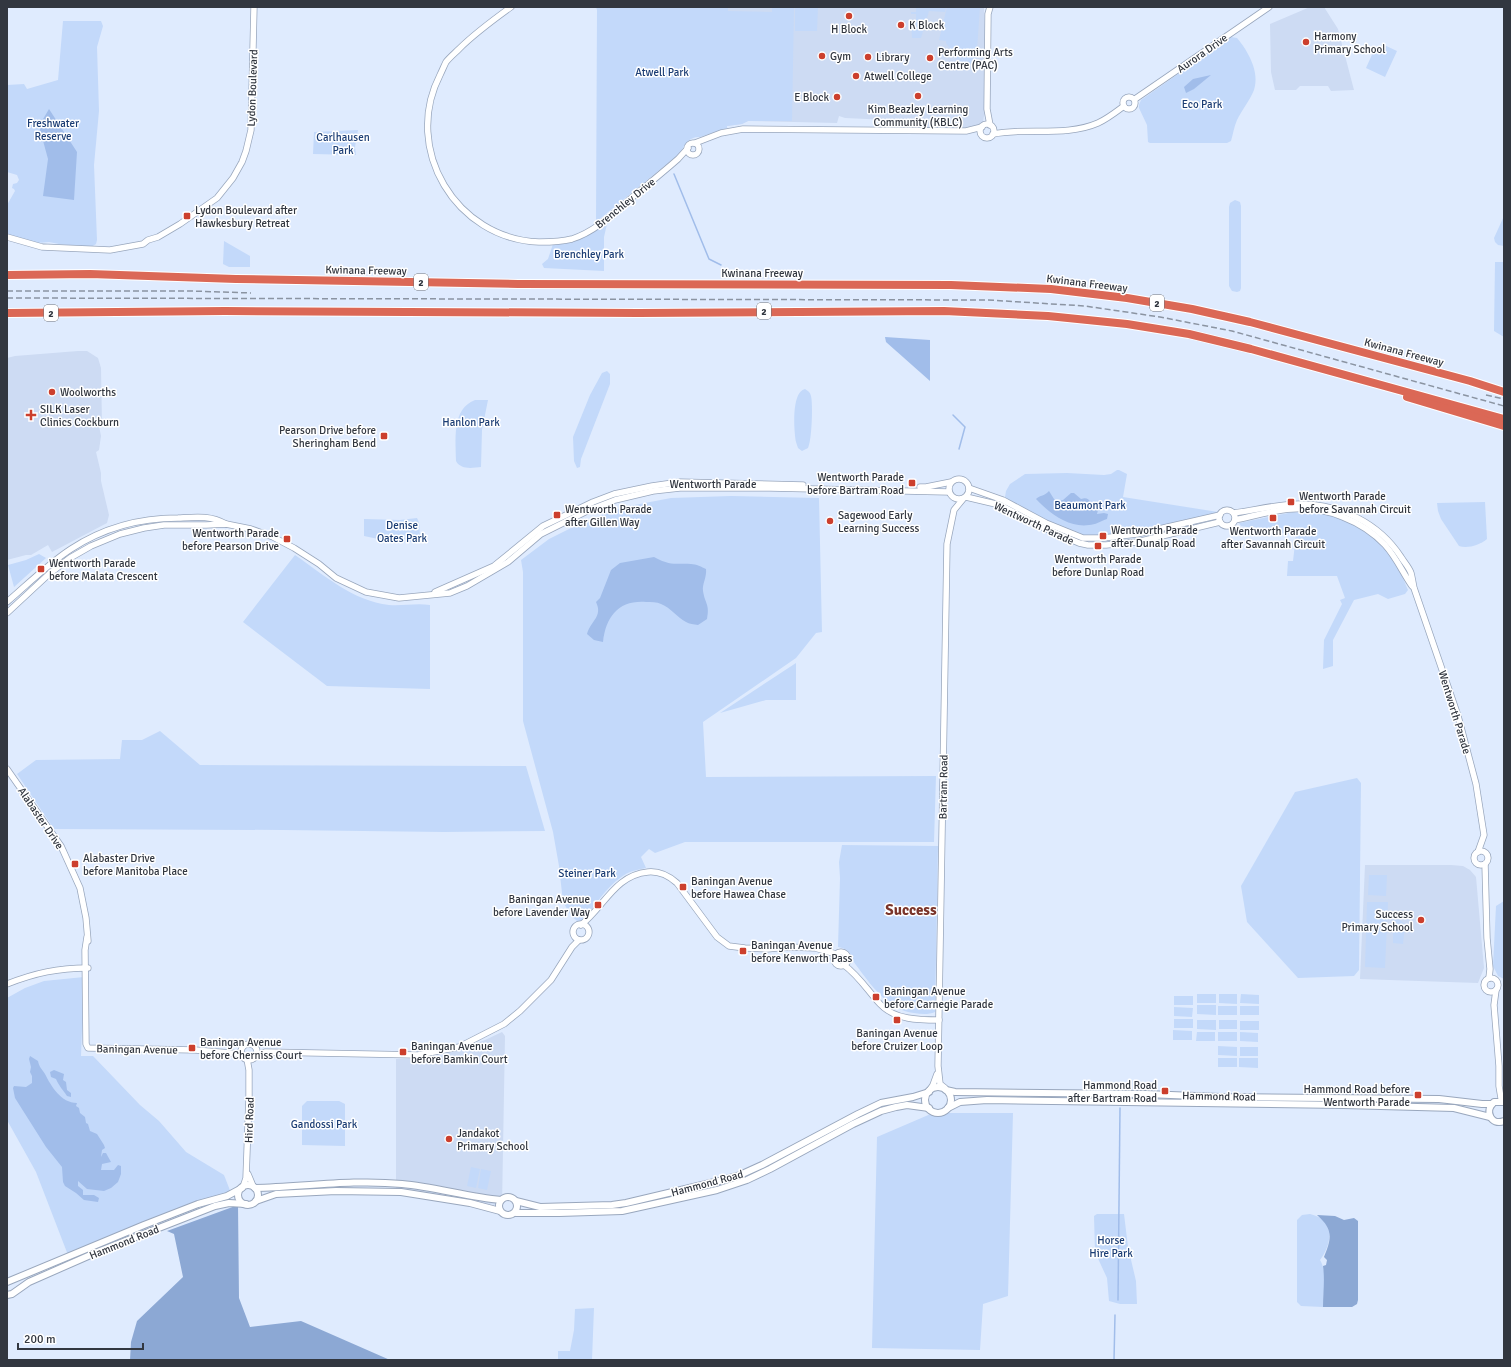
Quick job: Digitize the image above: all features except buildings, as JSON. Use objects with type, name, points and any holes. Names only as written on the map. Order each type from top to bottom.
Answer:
[{"type":"highway","points":[[7,270],[33,271],[45,274]]},
{"type":"highway","name":"Kwinana Freeway","points":[[7,275],[45,274],[434,283],[951,285],[1052,289],[1127,298],[1206,312],[1250,322],[1470,381],[1504,392]]},
{"type":"highway","name":"2","points":[[7,312],[225,311],[638,313],[944,310],[1048,316],[1128,324],[1189,334],[1251,349],[1504,419]]},
{"type":"highway","points":[[7,316],[38,313]]},
{"type":"highway","name":"2","points":[[1362,380],[1398,394],[1504,426]]},
{"type":"highway","name":"2","points":[[1470,381],[1504,386]]},
{"type":"main road","points":[[936,1087],[945,1089],[950,1095],[951,1099],[948,1108],[936,1112],[929,1108],[926,1098],[929,1091],[936,1087]]},
{"type":"main road","name":"Hammond Road","points":[[945,1089],[955,1092],[1439,1099],[1482,1104],[1504,1102]]},
{"type":"main road","name":"Hammond Road","points":[[516,1201],[540,1207],[626,1203],[719,1182],[740,1175],[762,1165],[881,1103],[913,1097],[929,1091]]},
{"type":"main road","name":"Hammond Road","points":[[948,1108],[960,1102],[988,1100],[1454,1108],[1490,1117],[1496,1122],[1504,1121]]},
{"type":"main road","points":[[1490,1117],[1488,1112],[1494,1103]]},
{"type":"main road","name":"Hammond Road","points":[[516,1212],[558,1213],[622,1211],[717,1190],[747,1180],[770,1169],[858,1121],[881,1111],[896,1106],[907,1105],[929,1108]]},
{"type":"main road","points":[[351,1183],[395,1183],[432,1188],[489,1200],[501,1200],[510,1197],[516,1201],[518,1207],[516,1212],[506,1216],[500,1211],[470,1203],[401,1192],[336,1191],[276,1194],[267,1196],[251,1204],[246,1204],[240,1200],[239,1194],[242,1187],[248,1185],[269,1188],[351,1183]]},
{"type":"main road","name":"Hammond Road","points":[[7,1282],[157,1220],[198,1204],[227,1196],[242,1187]]},
{"type":"main road","points":[[254,1187],[258,1193],[256,1201]]},
{"type":"main road","points":[[500,1211],[499,1206],[501,1200]]},
{"type":"main road","name":"Hammond Road","points":[[7,1295],[12,1294],[29,1282],[215,1206],[229,1203],[246,1204]]},
{"type":"street","name":"Lydon Boulevard","points":[[7,237],[42,247],[110,250],[143,244],[186,221],[217,198],[233,178],[242,162],[250,135],[252,119],[254,7]]},
{"type":"street","name":"Brenchley Drive","points":[[511,7],[472,36],[446,61],[434,85],[427,126],[432,158],[438,174],[450,195],[466,212],[486,227],[518,240],[547,242],[572,239],[589,231],[609,218],[678,159],[690,144],[697,145]]},
{"type":"street","points":[[986,7],[988,14]]},
{"type":"street","points":[[688,148],[691,154],[697,153],[697,145],[709,137],[743,129],[966,131],[988,138],[992,129],[988,109],[988,14],[990,7]]},
{"type":"street","name":"Aurora Drive","points":[[1135,99],[1269,7]]},
{"type":"street","points":[[1129,96],[1135,99],[1136,103],[1133,108],[1127,109],[1124,106],[1123,100],[1126,97],[1129,96]]},
{"type":"street","points":[[966,131],[983,126],[992,129],[1008,130],[1063,130],[1089,126],[1103,121],[1124,106]]},
{"type":"street","points":[[982,135],[981,131],[988,109]]},
{"type":"street","name":"Brenchley Drive","points":[[678,159],[691,154]]},
{"type":"street","name":"Wentworth Parade","points":[[430,594],[494,566],[543,526],[593,502],[630,490],[680,482],[926,487],[955,480],[963,480],[967,483],[969,488],[1003,500],[1046,523],[1083,538],[1104,538],[1137,534],[1220,515],[1222,512],[1227,510],[1234,513],[1297,504],[1322,506],[1347,513],[1376,529],[1394,547],[1410,572],[1414,588],[1458,716],[1476,784],[1484,835],[1478,852]]},
{"type":"street","points":[[950,494],[949,489],[951,482]]},
{"type":"street","name":"Wentworth Parade","points":[[8,607],[78,553],[105,540],[134,530],[164,525],[206,526],[226,524],[252,529],[280,540],[319,564],[336,578],[366,592],[399,598],[450,593],[468,586],[508,562],[541,534],[595,507],[615,500],[653,491],[680,488],[770,488],[950,494],[956,499],[964,498],[1000,505],[1044,528],[1079,543],[1088,545],[1137,542],[1220,522],[1228,526],[1235,520],[1293,509],[1322,511],[1340,516],[1360,526],[1378,538],[1394,557],[1414,588]]},
{"type":"street","points":[[964,498],[969,488]]},
{"type":"street","name":"Bartram Road","points":[[945,1089],[940,1084],[938,1066],[947,544],[954,510],[950,494]]},
{"type":"street","name":"Bartram Road","points":[[954,510],[964,498]]},
{"type":"street","points":[[1234,513],[1235,520]]},
{"type":"street","points":[[1220,515],[1220,522]]},
{"type":"street","name":"Alabaster Drive","points":[[7,769],[61,846],[80,888],[86,918],[87,937],[85,950],[87,969],[86,1044],[88,1048]]},
{"type":"street","name":"Wentworth Parade","points":[[1483,840],[1486,853]]},
{"type":"street","points":[[1485,877],[1479,864],[1474,859],[1475,855],[1482,851],[1486,853],[1488,860],[1485,864],[1485,877],[1487,894],[1487,938],[1491,978]]},
{"type":"street","points":[[1479,864],[1485,864]]},
{"type":"street","points":[[256,1049],[265,1052],[418,1055],[459,1047],[504,1024],[520,1010],[550,980],[572,947],[577,938],[574,929],[576,926],[581,925],[591,917],[610,892],[630,877],[643,873],[656,872],[673,880],[717,937],[729,946],[739,948],[767,949],[788,946],[815,948],[835,957],[838,965],[846,962]]},
{"type":"street","points":[[577,938],[586,938],[589,932],[588,930],[591,917]]},
{"type":"street","points":[[581,925],[585,926],[588,930]]},
{"type":"street","points":[[835,957],[842,952],[845,953],[846,962],[852,971],[881,1005],[890,1012],[914,1020],[939,1020]]},
{"type":"street","points":[[7,984],[27,976],[65,968],[87,969]]},
{"type":"street","points":[[1491,978],[1497,980],[1498,984],[1494,1005],[1499,1066],[1498,1086],[1494,1103]]},
{"type":"street","points":[[1491,978],[1484,984],[1485,989],[1489,992],[1494,1005]]},
{"type":"street","points":[[1489,992],[1496,990]]},
{"type":"street","name":"Baningan Avenue","points":[[88,1048],[233,1052],[242,1051],[248,1044],[252,1045],[256,1049]]},
{"type":"street","name":"Hird Road","points":[[242,1187],[246,1182],[247,1170],[250,1070],[252,1058],[256,1049]]},
{"type":"street","points":[[242,1051],[252,1058],[265,1052]]},
{"type":"street","name":"Bartram Road","points":[[929,1091],[936,1078],[938,1066]]},
{"type":"street","points":[[1498,1086],[1501,1098],[1504,1102]]},
{"type":"street","name":"Hird Road","points":[[247,1170],[254,1187]]},
{"type":"shaded area","name":"Atwell College","points":[[728,7],[984,7],[985,110],[983,122],[981,125],[970,128],[892,128],[885,127],[888,120],[845,118],[839,116],[837,123],[748,121],[742,124],[727,126]]},
{"type":"shaded area","name":"Harmony Primary School","points":[[1310,7],[1324,7],[1338,29],[1354,90],[1331,91],[1328,86],[1300,86],[1296,90],[1275,90],[1271,72],[1270,24]]},
{"type":"shaded area","points":[[1211,75],[1194,89],[1186,93],[1184,87],[1193,79]]},
{"type":"shaded area","points":[[49,109],[77,152],[74,200],[43,196],[48,159],[39,126]]},
{"type":"shaded area","points":[[885,337],[930,340],[930,381],[886,342]]},
{"type":"shaded area","points":[[87,351],[98,358],[101,368],[102,425],[99,426],[101,436],[99,450],[96,452],[109,515],[107,523],[52,552],[48,545],[31,555],[7,560],[7,358],[15,356]]},
{"type":"shaded area","points":[[1049,491],[1054,499],[1058,501],[1063,500],[1071,493],[1074,493],[1081,499],[1086,498],[1095,509],[1098,510],[1097,514],[1108,514],[1107,519],[1096,524],[1089,525],[1067,522],[1053,514],[1036,499]]},
{"type":"shaded area","points":[[654,557],[668,563],[693,564],[706,569],[703,588],[708,607],[707,619],[698,625],[690,624],[659,603],[637,602],[621,607],[611,617],[607,624],[603,642],[594,640],[587,634],[597,615],[598,607],[596,602],[600,598],[611,570],[620,563]]},
{"type":"shaded area","name":"Success Primary School","points":[[1365,865],[1451,865],[1463,866],[1470,870],[1476,877],[1484,968],[1478,983],[1360,979]]},
{"type":"shaded area","name":"Jandakot Primary School","points":[[502,1032],[505,1036],[502,1206],[396,1188],[396,1059],[420,1059],[444,1055]]},
{"type":"shaded area","points":[[30,1056],[38,1061],[50,1084],[61,1097],[77,1103],[76,1106],[79,1108],[80,1113],[85,1117],[90,1131],[97,1134],[104,1145],[105,1148],[102,1150],[101,1157],[103,1153],[106,1153],[111,1162],[102,1164],[101,1170],[114,1170],[118,1165],[121,1166],[121,1174],[118,1182],[111,1188],[104,1191],[87,1189],[78,1181],[78,1186],[83,1190],[83,1195],[94,1195],[99,1198],[98,1202],[84,1200],[65,1186],[63,1182],[62,1167],[46,1147],[15,1098],[14,1086],[26,1087],[32,1083],[29,1059]]},
{"type":"shaded area","points":[[54,1070],[64,1074],[63,1080],[66,1082],[67,1090],[71,1093],[71,1097],[67,1096],[56,1079],[51,1077],[50,1072]]},
{"type":"shaded area","points":[[238,1205],[239,1298],[250,1327],[301,1321],[390,1360],[130,1360],[131,1342],[137,1321],[183,1277],[174,1234],[167,1231]]},
{"type":"shaded area","points":[[1317,1215],[1335,1216],[1344,1220],[1354,1218],[1358,1221],[1358,1300],[1357,1304],[1352,1307],[1323,1307],[1323,1266],[1326,1265],[1327,1260],[1324,1257],[1329,1244],[1330,1234],[1326,1225]]},
{"type":"green space","name":"Atwell Park","points":[[596,7],[728,7],[728,11],[772,12],[772,7],[794,7],[792,121],[748,121],[742,124],[727,126],[727,128],[700,137],[692,138],[687,142],[679,154],[596,222]]},
{"type":"green space","points":[[795,7],[818,7],[817,31],[795,31]]},
{"type":"green space","points":[[916,7],[946,7],[945,12],[929,11],[921,38],[912,38],[911,22],[916,22],[916,14],[911,14],[911,12],[916,12]]},
{"type":"green space","points":[[947,7],[980,7],[976,64],[959,63],[958,62],[960,59],[962,59],[963,62],[963,59],[960,58],[957,60],[946,41],[939,40]]},
{"type":"green space","name":"Freshwater Reserve","points":[[63,21],[101,21],[103,26],[97,47],[99,111],[94,165],[97,240],[96,244],[91,247],[49,242],[37,243],[7,234],[7,205],[15,191],[12,188],[13,184],[17,183],[19,180],[17,175],[7,172],[7,85],[24,84],[27,89],[58,80]]},
{"type":"green space","name":"Eco Park","points":[[1231,37],[1237,38],[1249,55],[1254,69],[1255,83],[1254,90],[1237,120],[1231,141],[1227,143],[1148,142],[1147,125],[1139,108],[1141,100]]},
{"type":"green space","points":[[1382,44],[1397,51],[1385,77],[1366,68],[1375,48],[1380,50]]},
{"type":"green space","name":"Carlhausen Park","points":[[358,130],[355,147],[356,155],[313,154],[314,132]]},
{"type":"green space","points":[[1235,200],[1240,202],[1241,206],[1241,288],[1240,291],[1237,292],[1232,291],[1229,286],[1229,207],[1230,203]]},
{"type":"green space","points":[[1504,216],[1504,246],[1498,245],[1494,238]]},
{"type":"green space","name":"Brenchley Park","points":[[603,224],[607,224],[604,237],[604,271],[544,268],[542,264],[548,259],[553,244],[580,237]]},
{"type":"green space","points":[[224,241],[250,256],[250,267],[229,267],[223,264]]},
{"type":"green space","points":[[1495,262],[1504,262],[1504,337],[1494,331]]},
{"type":"green space","points":[[607,371],[610,374],[610,384],[581,459],[580,467],[577,468],[574,461],[573,437],[590,395],[602,373]]},
{"type":"green space","points":[[805,389],[811,396],[812,422],[808,448],[802,451],[798,448],[796,442],[794,412],[797,397]]},
{"type":"green space","name":"Hanlon Park","points":[[475,400],[488,400],[482,430],[481,467],[467,468],[461,466],[456,461],[456,426],[458,418],[467,404]]},
{"type":"green space","name":"Beaumont Park","points":[[1117,470],[1127,474],[1123,497],[1218,512],[1158,528],[1109,536],[1086,536],[1061,528],[1007,500],[1005,497],[1006,491],[1010,484],[1025,474],[1067,473],[1104,475],[1111,474]]},
{"type":"green space","name":"Steiner Park","points":[[731,496],[819,498],[822,632],[816,633],[796,658],[703,722],[706,777],[936,776],[934,842],[685,842],[655,853],[649,849],[641,857],[646,868],[630,872],[616,881],[580,923],[572,917],[563,902],[553,832],[523,721],[523,572],[521,560],[549,539],[585,521],[624,507],[671,498]]},
{"type":"green space","points":[[1485,502],[1487,539],[1473,546],[1459,546],[1441,519],[1437,503]]},
{"type":"green space","points":[[1293,512],[1318,513],[1331,516],[1355,525],[1366,532],[1385,549],[1393,559],[1400,570],[1408,590],[1405,594],[1388,599],[1378,594],[1354,600],[1333,640],[1333,666],[1323,669],[1324,640],[1342,604],[1340,600],[1345,598],[1337,576],[1287,576],[1288,561],[1293,561],[1296,535],[1241,526],[1239,523]]},
{"type":"green space","name":"Denise Oates Park","points":[[417,518],[420,536],[423,541],[398,543],[364,536],[364,519],[400,520]]},
{"type":"green space","points":[[39,554],[46,558],[14,587],[8,565],[26,560]]},
{"type":"green space","points":[[295,555],[339,586],[351,593],[376,603],[389,605],[430,605],[430,689],[327,686],[243,622]]},
{"type":"green space","points":[[796,663],[796,700],[766,700],[720,713]]},
{"type":"green space","points":[[160,731],[200,765],[526,766],[545,831],[444,832],[54,829],[17,774],[36,760],[120,759],[122,740],[142,740]]},
{"type":"green space","points":[[1357,778],[1361,783],[1359,970],[1354,976],[1298,978],[1247,922],[1241,886],[1295,792]]},
{"type":"green space","points":[[842,845],[938,846],[935,1012],[927,1014],[914,1013],[905,1011],[888,1002],[868,981],[856,965],[850,953],[843,948],[838,947],[839,862]]},
{"type":"green space","points":[[1369,875],[1387,875],[1386,896],[1368,895]]},
{"type":"green space","points":[[1504,901],[1504,979],[1498,976],[1493,966],[1496,906]]},
{"type":"green space","points":[[1367,902],[1388,902],[1385,968],[1365,967]]},
{"type":"green space","points":[[1393,920],[1400,920],[1405,925],[1403,944],[1393,943]]},
{"type":"green space","points":[[84,977],[81,1056],[93,1056],[140,1105],[159,1121],[186,1152],[224,1175],[231,1193],[68,1255],[36,1172],[7,1120],[7,998],[25,988],[44,981]]},
{"type":"green space","points":[[1197,994],[1216,994],[1216,1003],[1197,1003]]},
{"type":"green space","points":[[1219,994],[1237,994],[1237,1004],[1219,1003]]},
{"type":"green space","points":[[1241,994],[1259,995],[1259,1004],[1240,1003]]},
{"type":"green space","points":[[1174,996],[1193,996],[1193,1005],[1174,1005]]},
{"type":"green space","points":[[1197,1005],[1216,1005],[1216,1015],[1197,1014]]},
{"type":"green space","points":[[1218,1006],[1237,1006],[1237,1015],[1218,1015]]},
{"type":"green space","points":[[1240,1006],[1259,1006],[1259,1015],[1240,1015]]},
{"type":"green space","points":[[1174,1007],[1193,1008],[1192,1017],[1174,1016]]},
{"type":"green space","points":[[1174,1019],[1193,1019],[1193,1028],[1174,1028]]},
{"type":"green space","points":[[1197,1020],[1216,1020],[1216,1030],[1197,1029]]},
{"type":"green space","points":[[1219,1020],[1237,1020],[1237,1029],[1219,1029]]},
{"type":"green space","points":[[1240,1021],[1259,1021],[1259,1030],[1240,1030]]},
{"type":"green space","points":[[1173,1030],[1192,1031],[1192,1040],[1173,1040]]},
{"type":"green space","points":[[1197,1032],[1215,1032],[1215,1041],[1196,1041]]},
{"type":"green space","points":[[1218,1032],[1237,1032],[1237,1041],[1218,1041]]},
{"type":"green space","points":[[1240,1032],[1258,1033],[1258,1042],[1240,1041]]},
{"type":"green space","points":[[1218,1046],[1237,1047],[1237,1056],[1218,1055]]},
{"type":"green space","points":[[1240,1047],[1258,1047],[1258,1056],[1240,1056]]},
{"type":"green space","points":[[1218,1058],[1237,1058],[1237,1067],[1218,1067]]},
{"type":"green space","points":[[1239,1058],[1258,1058],[1258,1068],[1239,1067]]},
{"type":"green space","name":"Gandossi Park","points":[[307,1101],[339,1101],[345,1104],[345,1146],[302,1145],[302,1106]]},
{"type":"green space","points":[[933,1113],[1013,1113],[1008,1296],[983,1304],[980,1350],[872,1348],[877,1137]]},
{"type":"green space","points":[[471,1167],[480,1169],[476,1188],[467,1186]]},
{"type":"green space","points":[[481,1169],[491,1171],[487,1190],[478,1188]]},
{"type":"green space","name":"Horse Hire Park","points":[[1097,1214],[1124,1214],[1128,1247],[1136,1281],[1137,1304],[1120,1304],[1109,1301],[1107,1278],[1095,1252],[1094,1216]]},
{"type":"green space","points":[[1310,1214],[1324,1221],[1328,1227],[1329,1233],[1327,1247],[1320,1260],[1324,1271],[1323,1307],[1301,1306],[1297,1302],[1297,1220],[1302,1215]]},
{"type":"green space","points":[[594,1308],[592,1360],[558,1360],[558,1351],[570,1351],[574,1330],[575,1309]]},
{"type":"waterway","points":[[674,174],[709,259],[721,265]]},
{"type":"waterway","points":[[953,415],[965,427],[959,449]]},
{"type":"waterway","points":[[1118,1300],[1120,1108]]},
{"type":"waterway","points":[[1114,1360],[1115,1315]]},
{"type":"railway","points":[[7,291],[192,291],[251,293]]},
{"type":"railway","points":[[7,298],[988,300],[1085,306],[1160,317],[1232,331],[1504,406]]},
{"type":"railway","points":[[1486,395],[1504,399]]},
{"type":"place","name":"H Block","points":[[849,16]]},
{"type":"place","name":"K Block","points":[[901,25]]},
{"type":"place","name":"Harmony Primary School","points":[[1306,42]]},
{"type":"place","name":"Gym","points":[[822,56]]},
{"type":"place","name":"Library","points":[[868,57]]},
{"type":"place","name":"Performing Arts Centre (PAC)","points":[[930,58]]},
{"type":"place","name":"Atwell College","points":[[856,76]]},
{"type":"place","name":"Kim Beazley Learning Community (KBLC)","points":[[918,96]]},
{"type":"place","name":"E Block","points":[[837,97]]},
{"type":"place","name":"Lydon Boulevard after Hawkesbury Retreat","points":[[187,216]]},
{"type":"place","name":"Woolworths","points":[[52,392]]},
{"type":"place","name":"SILK Laser Clinics Cockburn","points":[[31,415]]},
{"type":"place","name":"Pearson Drive before Sheringham Bend","points":[[384,436]]},
{"type":"place","name":"Wentworth Parade before Bartram Road","points":[[912,483]]},
{"type":"place","name":"Wentworth Parade before Savannah Circuit","points":[[1291,502]]},
{"type":"place","name":"Wentworth Parade after Gillen Way","points":[[557,515]]},
{"type":"place","name":"Wentworth Parade after Savannah Circuit","points":[[1273,518]]},
{"type":"place","name":"Sagewood Early Learning Success","points":[[830,521]]},
{"type":"place","name":"Wentworth Parade after Dunalp Road","points":[[1103,536]]},
{"type":"place","name":"Wentworth Parade before Pearson Drive","points":[[287,539]]},
{"type":"place","name":"Wentworth Parade before Dunlap Road","points":[[1098,546]]},
{"type":"place","name":"Wentworth Parade before Malata Crescent","points":[[41,569]]},
{"type":"place","name":"Alabaster Drive before Manitoba Place","points":[[75,864]]},
{"type":"place","name":"Baningan Avenue before Hawea Chase","points":[[683,887]]},
{"type":"place","name":"Baningan Avenue before Lavender Way","points":[[598,905]]},
{"type":"place","name":"Success Primary School","points":[[1421,920]]},
{"type":"place","name":"Baningan Avenue before Kenworth Pass","points":[[743,951]]},
{"type":"place","name":"Baningan Avenue before Carnegie Parade","points":[[876,997]]},
{"type":"place","name":"Baningan Avenue before Cruizer Loop","points":[[897,1020]]},
{"type":"place","name":"Baningan Avenue before Cherniss Court","points":[[192,1048]]},
{"type":"place","name":"Baningan Avenue before Bamkin Court","points":[[403,1052]]},
{"type":"place","name":"Hammond Road after Bartram Road","points":[[1165,1091]]},
{"type":"place","name":"Hammond Road before Wentworth Parade","points":[[1418,1095]]},
{"type":"place","name":"Jandakot Primary School","points":[[449,1139]]},
{"type":"district","name":"Success","points":[[911,910]]}]
